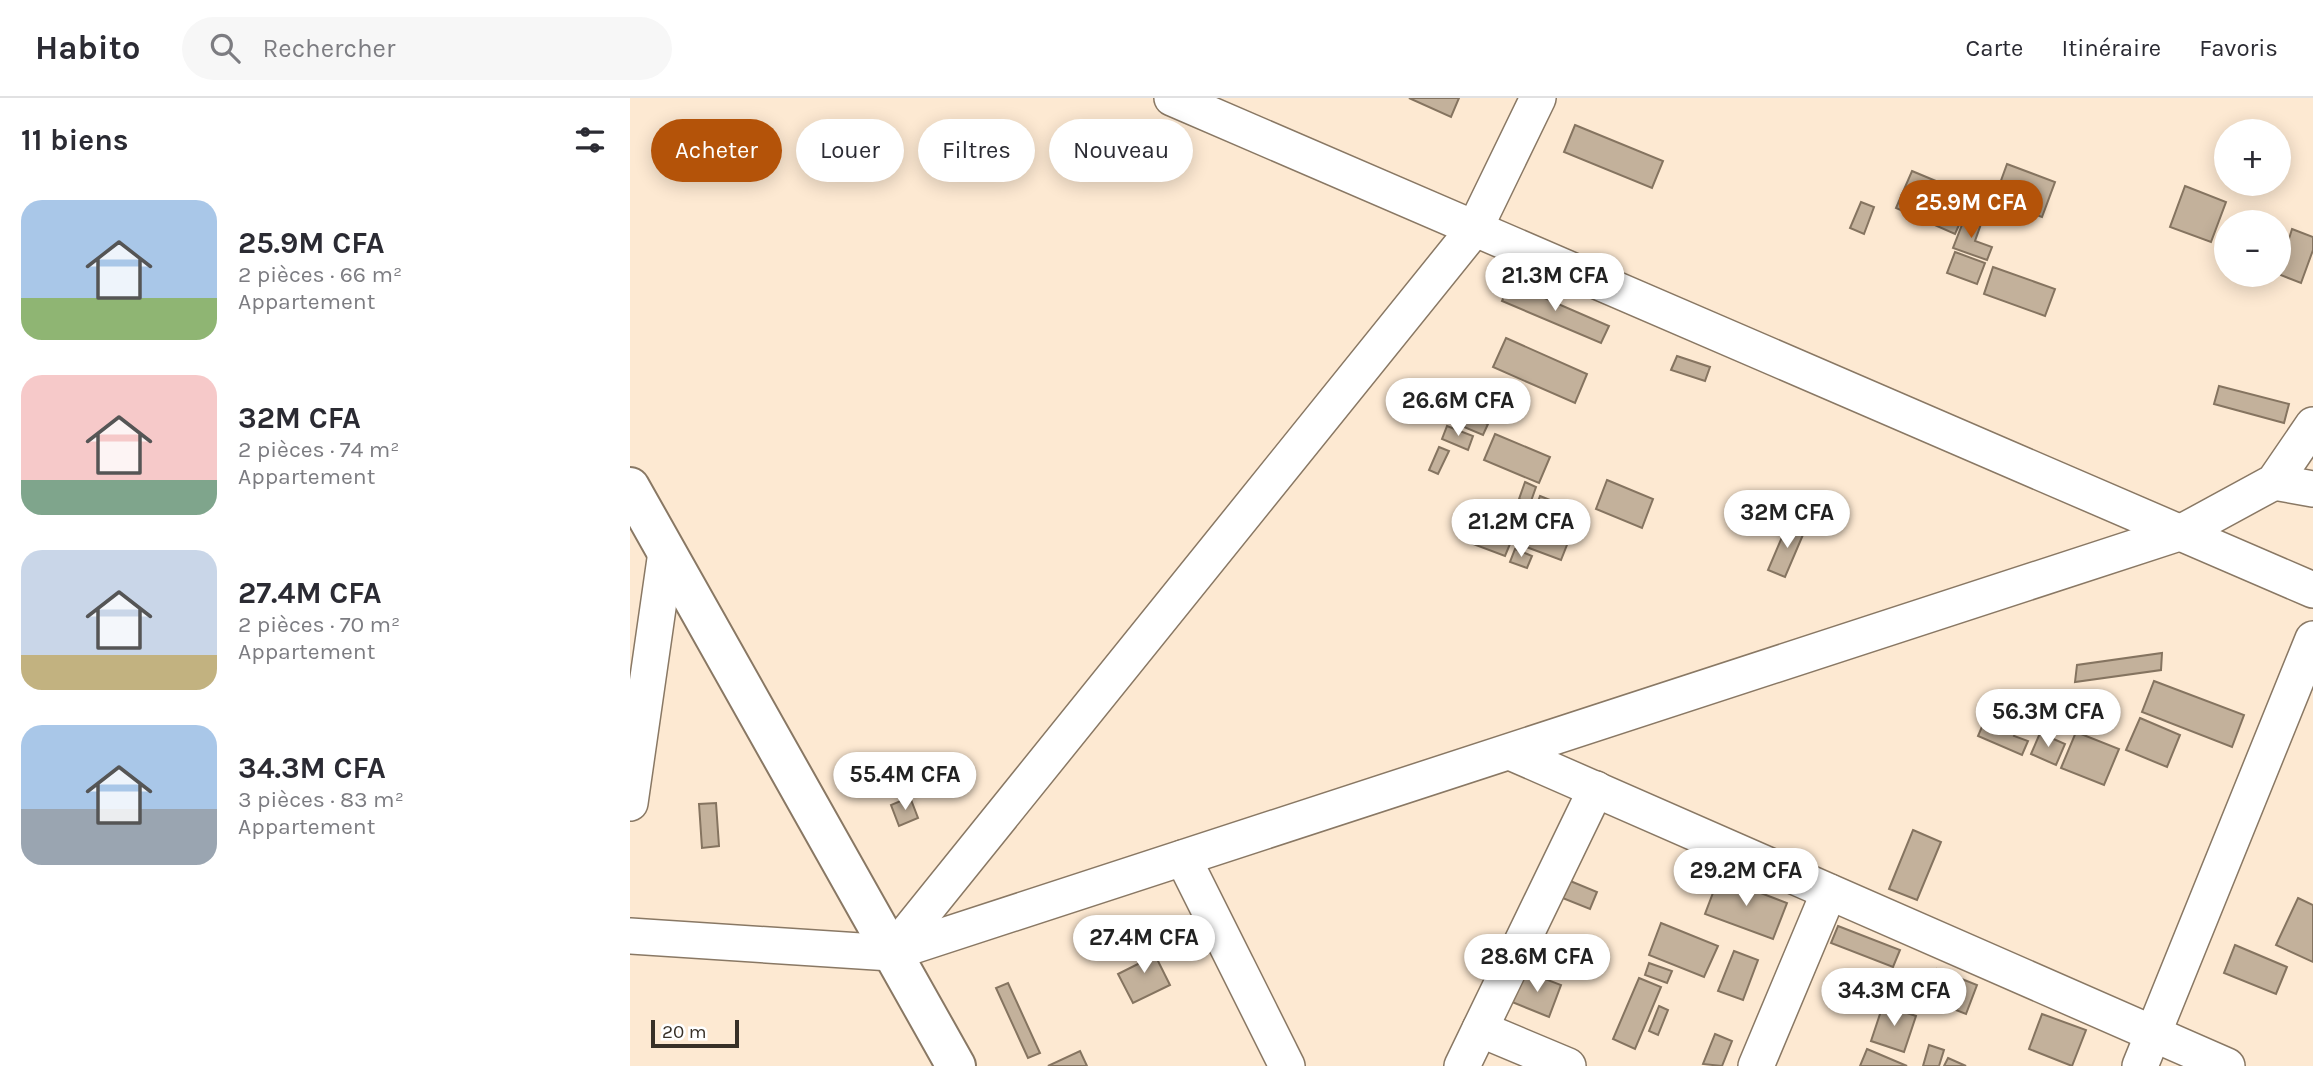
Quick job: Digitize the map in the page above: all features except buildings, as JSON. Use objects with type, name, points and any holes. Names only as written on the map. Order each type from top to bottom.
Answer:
[{"type":"street","points":[[1172,98],[2313,590]]},
{"type":"street","points":[[891,953],[1475,228],[1538,98]]},
{"type":"street","points":[[630,936],[891,953],[2182,532],[2274,482],[2313,425]]},
{"type":"street","points":[[2274,482],[2313,489]]},
{"type":"street","points":[[630,487],[956,1066]]},
{"type":"street","points":[[630,803],[666,552]]},
{"type":"street","points":[[2140,1066],[2313,639]]},
{"type":"street","points":[[1510,752],[2227,1066]]},
{"type":"street","points":[[1462,1066],[1595,789]]},
{"type":"street","points":[[1183,858],[1287,1066]]},
{"type":"street","points":[[1756,1066],[1829,892]]},
{"type":"street","points":[[1480,1029],[1568,1066]]}]
